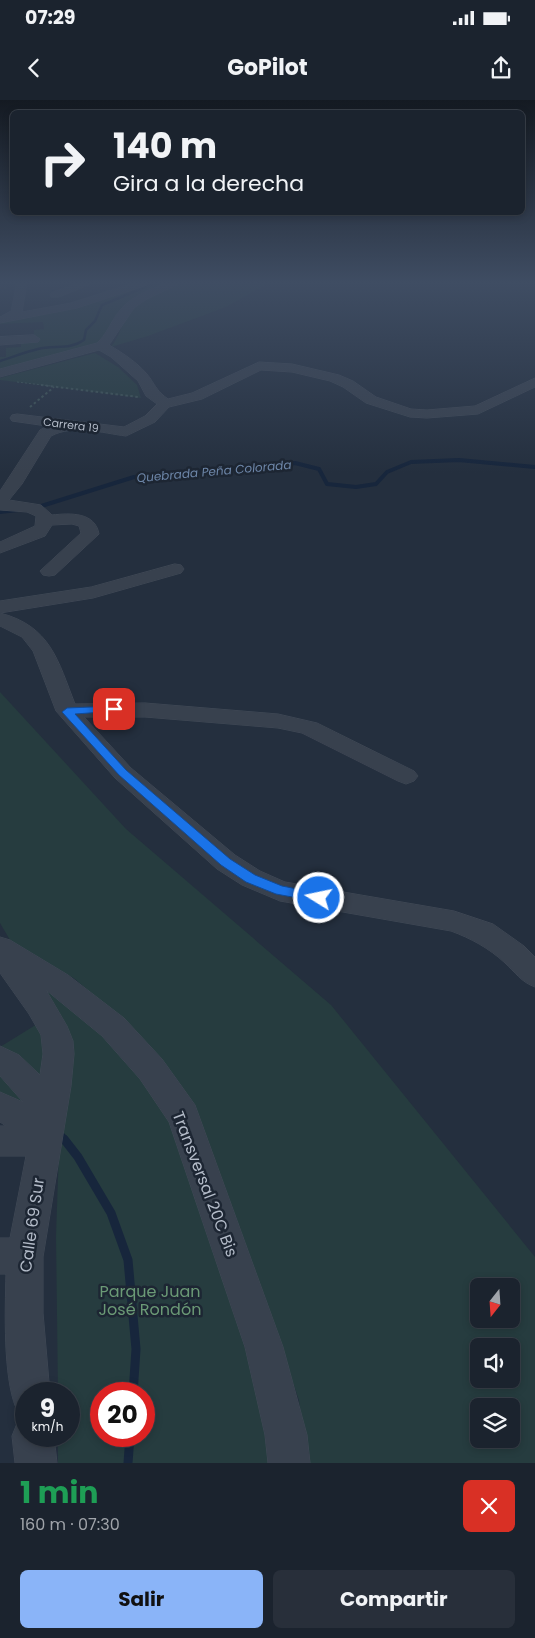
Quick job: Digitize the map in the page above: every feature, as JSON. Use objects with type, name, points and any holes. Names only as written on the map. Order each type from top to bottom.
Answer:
[{"type":"street","points":[[5,377],[99,347]]},
{"type":"street","points":[[102,347],[115,354],[144,379],[151,394],[165,403],[182,401],[197,396],[259,366],[292,368],[334,378],[348,384],[371,400],[410,413],[427,414],[478,410],[535,382]]},
{"type":"street","name":"Carrera 19","points":[[17,418],[126,432],[150,419],[165,403]]},
{"type":"street","points":[[0,500],[14,485],[46,433],[53,429],[70,425]]},
{"type":"street","points":[[0,505],[36,513],[78,519],[87,524],[90,534],[49,571]]},
{"type":"street","points":[[0,548],[39,532],[36,513]]},
{"type":"street","points":[[0,607],[93,592],[175,569]]},
{"type":"street","points":[[0,619],[29,633],[43,650],[67,712],[122,773],[226,862],[251,878],[280,891],[454,921],[483,932],[514,954],[535,975]]},
{"type":"street","points":[[67,712],[137,710],[278,721],[309,728],[406,776]]},
{"type":"street","name":"Calle 69 Sur","points":[[0,948],[45,1014],[56,1036],[55,1086],[46,1129],[12,1256],[24,1313],[29,1382]]},
{"type":"street","name":"Transversal 20C Bis","points":[[0,948],[58,983],[113,1027],[151,1069],[183,1115],[264,1347],[286,1435],[289,1463]]},
{"type":"street","points":[[0,1059],[10,1065],[40,1099],[46,1129]]},
{"type":"street","points":[[0,1106],[46,1129]]},
{"type":"street","points":[[0,1141],[46,1129]]},
{"type":"street","points":[[34,1447],[36,1463]]},
{"type":"path","points":[[5,377],[55,387],[165,403]]},
{"type":"path","points":[[17,418],[55,387]]},
{"type":"green space","points":[[86,347],[0,371],[0,357],[6,357],[6,348]]},
{"type":"green space","points":[[95,353],[118,367],[137,385],[141,398],[0,380],[0,378]]},
{"type":"green space","points":[[0,692],[126,829],[331,1005],[535,1257],[535,1463],[305,1463],[299,1400],[237,1224],[129,1026],[75,979],[10,940],[0,923]]},
{"type":"green space","name":"Parque Juan José Rondón","points":[[21,961],[151,1069],[289,1463],[58,1463],[58,1447],[80,1447],[80,1382],[58,1382],[56,1236],[59,1149],[0,1096],[0,1047],[55,1013]]},
{"type":"waterway","points":[[0,361],[38,349],[61,347]]},
{"type":"waterway","name":"Quebrada Peña Colorada","points":[[35,508],[134,477],[295,463],[319,469],[327,484],[356,487],[376,484],[387,472],[411,462],[459,460],[535,467]]},
{"type":"waterway","name":"Quebrada Peña Colorada","points":[[0,512],[18,510]]},
{"type":"waterway","points":[[59,1132],[65,1140]]},
{"type":"waterway","points":[[64,1139],[78,1157],[111,1213],[128,1260],[136,1349],[134,1382]]},
{"type":"waterway","points":[[128,1463],[129,1447]]},
{"type":"route","points":[[114,709],[67,712],[122,773],[226,862],[251,878],[280,891],[319,898]]}]
